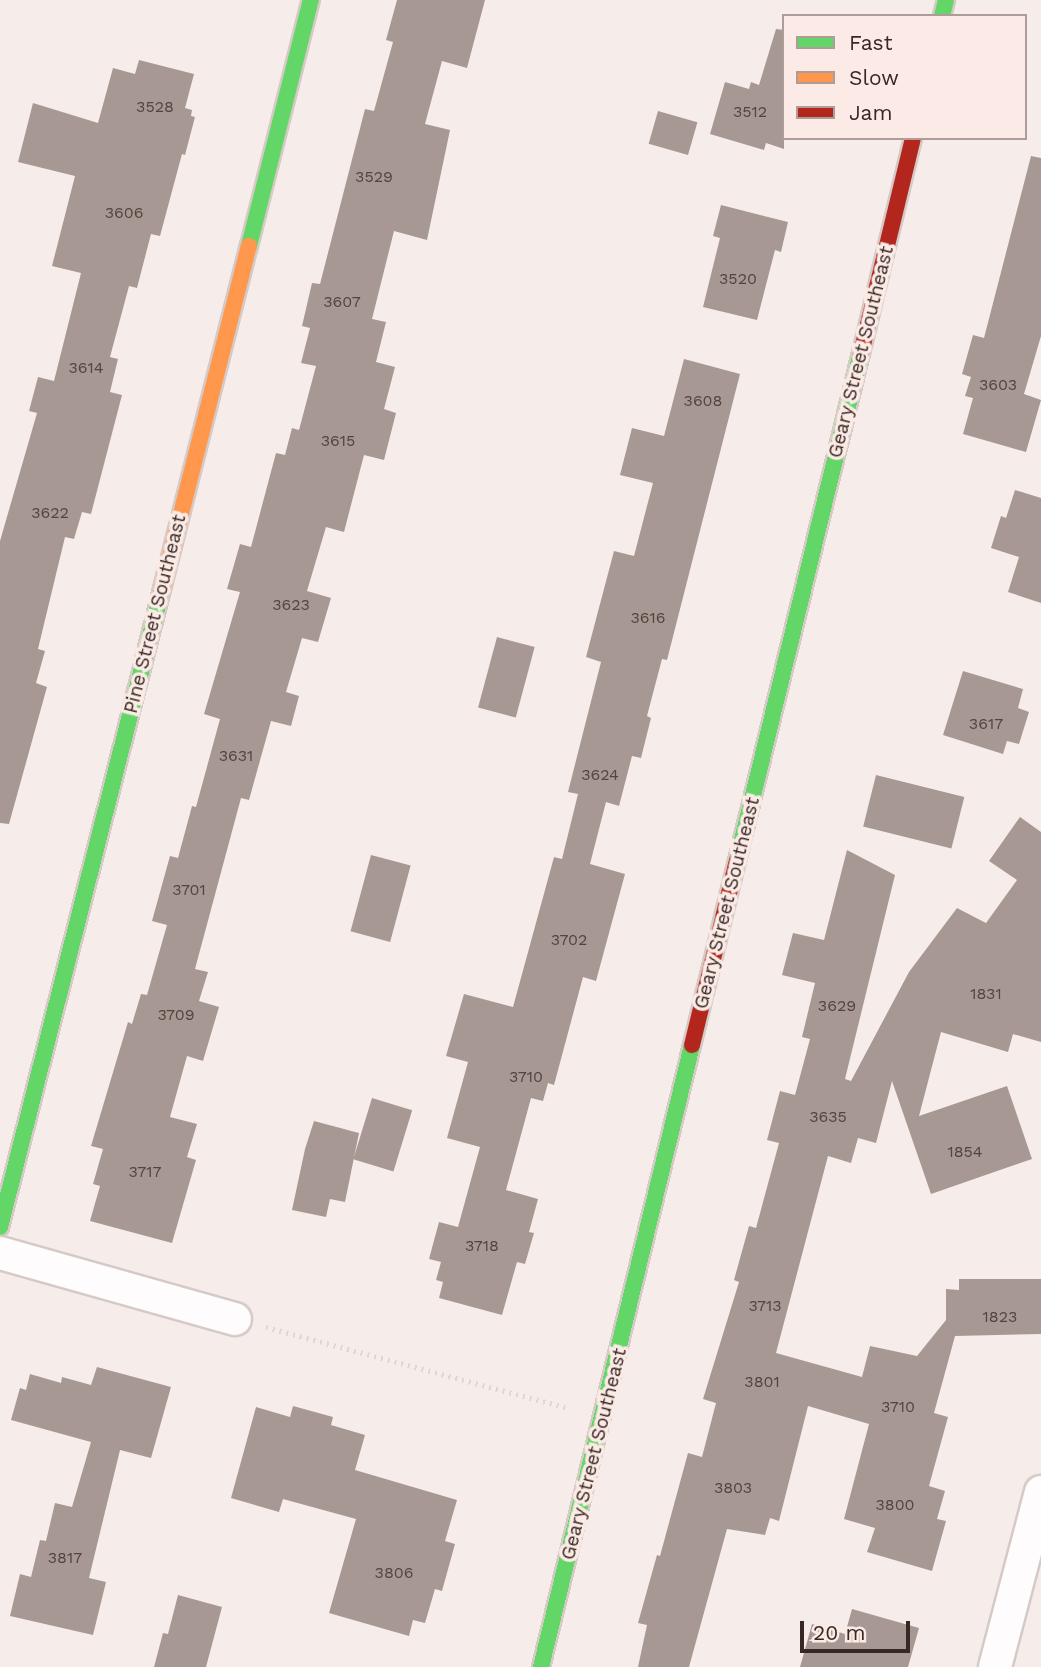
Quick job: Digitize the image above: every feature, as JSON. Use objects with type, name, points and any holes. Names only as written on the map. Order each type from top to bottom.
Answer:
[{"type":"street","name":"Pine Street Southeast","points":[[0,1227],[311,0]]},
{"type":"street","name":"Geary Street Southeast","points":[[541,1667],[912,140]]},
{"type":"street","points":[[0,1254],[235,1319]]},
{"type":"street","points":[[995,1667],[1041,1492]]},
{"type":"path","points":[[235,1319],[603,1417]]},
{"type":"building","points":[[397,0],[485,0],[467,68],[442,61],[425,124],[450,130],[427,240],[394,231],[372,319],[386,322],[376,362],[395,367],[384,409],[396,413],[384,460],[364,455],[344,532],[326,527],[307,591],[331,598],[318,642],[302,638],[286,692],[299,696],[291,726],[271,721],[249,800],[241,798],[195,969],[208,972],[199,1001],[219,1007],[203,1061],[187,1056],[170,1117],[197,1124],[187,1157],[196,1160],[172,1243],[90,1221],[100,1186],[93,1184],[103,1149],[91,1146],[128,1022],[132,1024],[141,994],[147,995],[167,925],[152,921],[170,856],[178,858],[192,806],[196,807],[220,719],[204,714],[240,592],[227,589],[240,544],[251,547],[276,453],[285,455],[292,428],[299,430],[316,366],[301,363],[310,328],[302,326],[312,283],[320,284],[365,109],[374,111],[393,42],[386,40]]},
{"type":"building","points":[[776,29],[782,30],[784,149],[766,143],[764,150],[710,134],[725,82],[749,89],[751,82],[759,85]]},
{"type":"building","points":[[139,60],[194,74],[185,108],[192,110],[191,116],[195,117],[160,236],[151,234],[137,288],[129,286],[110,357],[118,359],[110,392],[122,395],[91,514],[82,512],[74,539],[65,537],[38,649],[45,651],[36,683],[47,687],[9,824],[0,823],[0,541],[37,413],[29,411],[38,377],[54,381],[81,273],[52,266],[75,176],[18,162],[33,103],[98,123],[113,68],[135,74]]},
{"type":"building","points":[[658,111],[697,122],[688,155],[649,144]]},
{"type":"building","points":[[1031,156],[1041,158],[1041,336],[1024,394],[1041,400],[1026,452],[963,434],[973,398],[965,396],[971,377],[962,374],[973,335],[984,338]]},
{"type":"building","points":[[721,205],[788,222],[781,252],[775,250],[757,320],[703,307],[720,238],[713,236]]},
{"type":"building","points":[[684,359],[740,374],[667,660],[662,659],[647,716],[651,718],[641,758],[632,756],[619,806],[606,802],[590,864],[625,874],[596,981],[583,977],[554,1085],[548,1083],[543,1101],[531,1098],[506,1190],[538,1199],[529,1232],[534,1233],[525,1264],[517,1262],[502,1315],[439,1298],[443,1282],[436,1280],[441,1262],[429,1259],[439,1222],[458,1227],[480,1147],[447,1138],[468,1062],[446,1056],[464,994],[513,1007],[554,857],[562,859],[578,794],[568,792],[601,662],[586,657],[614,551],[634,556],[653,483],[620,475],[632,428],[664,436]]},
{"type":"building","points":[[1015,490],[1041,498],[1041,603],[1008,592],[1019,557],[991,548],[1001,516],[1006,518]]},
{"type":"building","points":[[497,637],[535,647],[516,718],[478,708]]},
{"type":"building","points":[[963,671],[1023,689],[1018,708],[1029,712],[1019,744],[1007,741],[1003,754],[943,735]]},
{"type":"building","points":[[876,775],[964,797],[951,848],[863,826]]},
{"type":"building","points":[[1020,817],[1041,832],[1041,1042],[1013,1034],[1008,1052],[941,1032],[919,1116],[1007,1086],[1032,1159],[931,1194],[892,1081],[876,1143],[858,1138],[851,1163],[828,1156],[776,1353],[862,1377],[870,1346],[917,1356],[946,1320],[946,1289],[959,1290],[959,1279],[1041,1279],[1041,1334],[955,1336],[934,1413],[948,1417],[929,1486],[945,1491],[937,1519],[946,1521],[932,1571],[867,1552],[875,1528],[844,1519],[869,1424],[808,1406],[779,1521],[770,1518],[765,1535],[727,1529],[689,1667],[638,1667],[647,1625],[638,1623],[657,1555],[660,1556],[688,1453],[702,1457],[716,1403],[703,1399],[739,1282],[734,1280],[749,1226],[756,1228],[779,1143],[767,1140],[780,1091],[795,1095],[810,1039],[802,1037],[815,983],[782,975],[793,933],[824,940],[847,850],[895,875],[845,1079],[851,1081],[909,972],[957,908],[986,923],[1017,880],[989,861]]},
{"type":"building","points":[[371,855],[411,866],[390,942],[351,931]]},
{"type":"building","points":[[372,1098],[412,1110],[393,1171],[353,1159]]},
{"type":"building","points":[[314,1121],[359,1133],[345,1202],[330,1199],[326,1217],[292,1210]]},
{"type":"building","points":[[97,1367],[171,1387],[151,1458],[120,1450],[89,1578],[106,1582],[93,1635],[10,1616],[20,1574],[31,1577],[40,1540],[46,1541],[55,1503],[72,1507],[91,1442],[11,1420],[20,1388],[26,1390],[30,1374],[61,1383],[62,1377],[91,1385]]},
{"type":"building","points":[[293,1406],[333,1417],[331,1425],[365,1435],[355,1470],[457,1500],[445,1541],[455,1544],[442,1591],[435,1589],[425,1623],[413,1620],[409,1636],[329,1613],[356,1519],[283,1499],[279,1512],[231,1498],[256,1407],[290,1417]]},
{"type":"building","points":[[178,1595],[222,1607],[206,1667],[154,1667],[163,1633],[168,1634]]},
{"type":"building","points":[[852,1609],[919,1628],[908,1667],[800,1667],[812,1624],[845,1634]]},
{"type":"traffic: fast","points":[[249,246],[311,0]]},
{"type":"traffic: fast","points":[[942,14],[946,0]]},
{"type":"traffic: fast","points":[[737,861],[861,353]]},
{"type":"traffic: fast","points":[[0,1227],[162,589]]},
{"type":"traffic: fast","points":[[541,1667],[692,1045]]},
{"type":"traffic: slow","points":[[162,589],[249,246]]},
{"type":"traffic: jam","points":[[861,353],[913,140]]},
{"type":"traffic: jam","points":[[692,1045],[737,861]]}]
